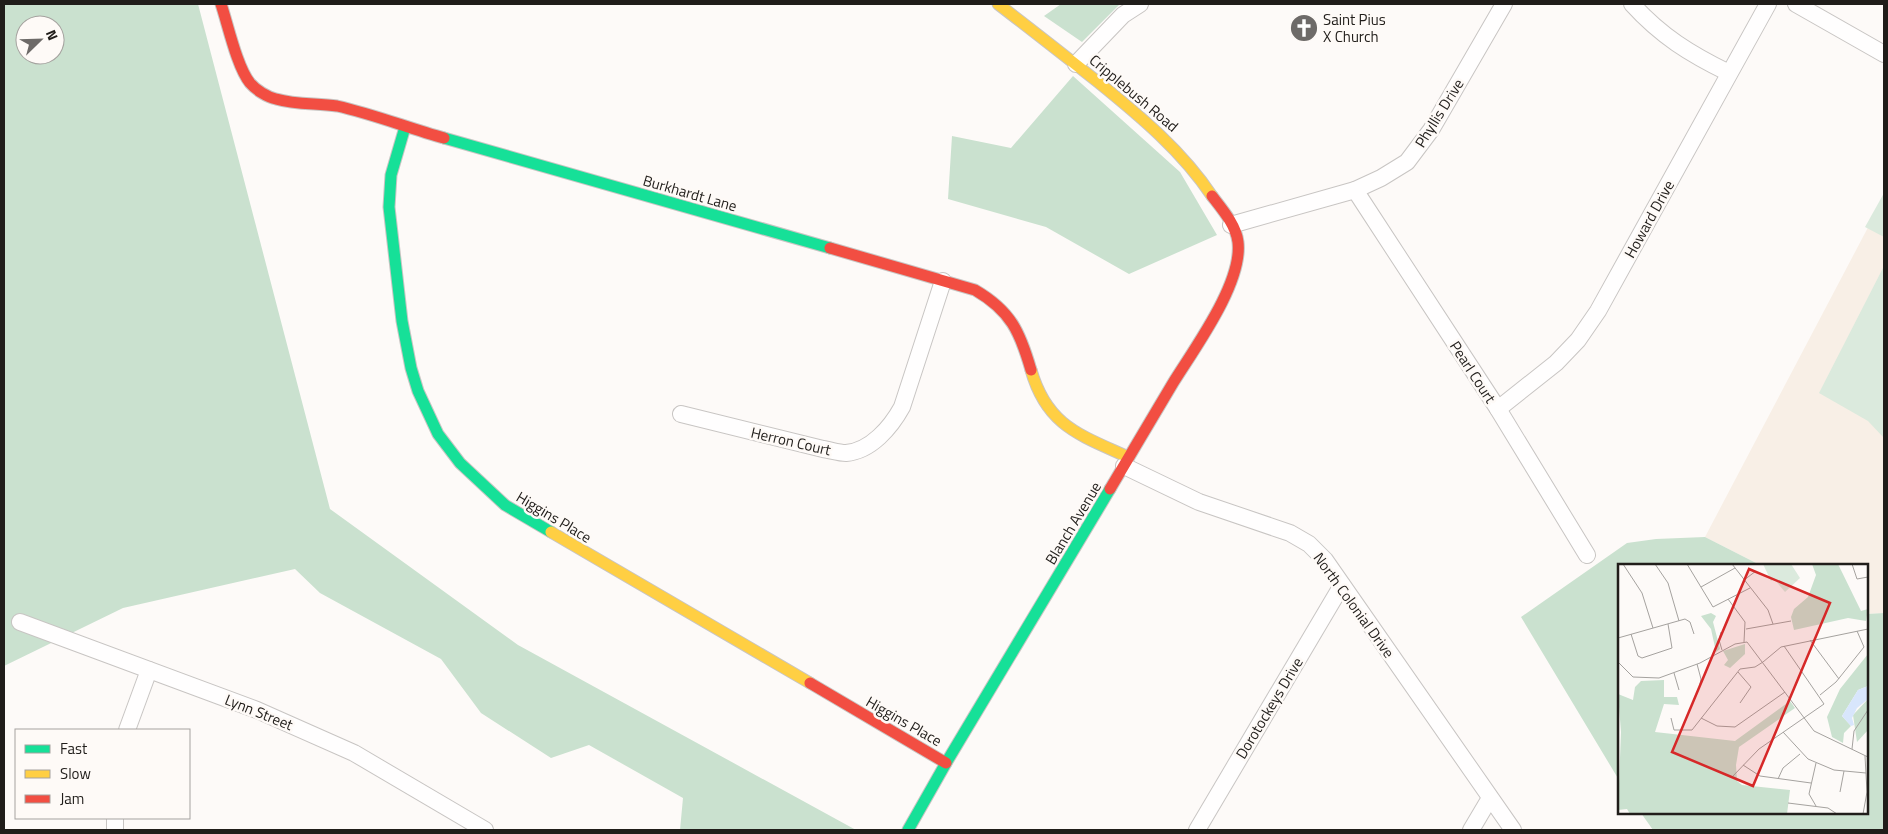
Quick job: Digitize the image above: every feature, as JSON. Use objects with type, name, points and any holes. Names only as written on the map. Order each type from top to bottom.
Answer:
[{"type":"street","name":"Burkhardt Lane","points":[[221,4],[243,72],[251,84],[263,94],[282,100],[335,106],[366,113],[405,127],[975,290],[991,299],[1004,310],[1015,326],[1023,342],[1031,375],[1039,394],[1049,410],[1063,424],[1080,436],[1126,462]]},
{"type":"street","name":"Cripplebush Road","points":[[998,4],[1158,131],[1198,174],[1232,225]]},
{"type":"street","points":[[1076,64],[1123,15],[1140,4]]},
{"type":"street","name":"Phyllis Drive","points":[[1232,225],[1355,190],[1381,178],[1407,162],[1431,130],[1504,4]]},
{"type":"street","points":[[1632,4],[1646,19],[1671,40],[1695,57],[1729,73]]},
{"type":"street","name":"Howard Drive","points":[[1498,409],[1556,363],[1578,340],[1598,311],[1768,4]]},
{"type":"street","points":[[1796,4],[1884,54]]},
{"type":"street","name":"Higgins Place","points":[[405,127],[390,182],[389,202],[399,296],[415,383],[424,407],[438,434],[455,458],[505,506],[946,763]]},
{"type":"street","name":"Pearl Court","points":[[1355,190],[1498,409],[1587,555]]},
{"type":"street","name":"Blanch Avenue","points":[[908,830],[946,763],[1218,309],[1231,282],[1238,247],[1232,225]]},
{"type":"street","name":"Herron Court","points":[[681,414],[823,449],[847,453],[864,447],[880,437],[893,422],[902,407],[943,281]]},
{"type":"street","name":"North Colonial Drive","points":[[1126,462],[1199,502],[1290,533],[1309,544],[1325,560],[1513,830]]},
{"type":"street","name":"Dorotockeys Drive","points":[[1197,830],[1342,585]]},
{"type":"street","name":"Lynn Street","points":[[20,622],[257,710],[354,753],[485,830]]},
{"type":"street","points":[[127,729],[149,670]]},
{"type":"street","points":[[1471,830],[1490,798]]},
{"type":"shaded area","points":[[1884,197],[1884,613],[1868,614],[1868,564],[1758,564],[1705,537]]},
{"type":"green space","points":[[4,4],[198,4],[330,509],[518,645],[856,830],[680,830],[683,798],[589,745],[551,758],[481,713],[441,659],[320,593],[295,569],[123,608],[4,666]]},
{"type":"green space","points":[[1061,4],[1120,4],[1082,42],[1044,16]]},
{"type":"green space","points":[[1073,76],[1180,172],[1217,235],[1129,274],[1046,227],[948,199],[952,136],[1011,148]]},
{"type":"green space","points":[[1884,193],[1884,237],[1865,227]]},
{"type":"green space","points":[[1884,266],[1884,438],[1868,421],[1819,393]]},
{"type":"green space","points":[[1705,537],[1758,564],[1618,564],[1618,778],[1521,617],[1627,543],[1656,539]]},
{"type":"green space","points":[[1884,613],[1884,830],[1653,830],[1642,814],[1868,814],[1868,614]]},
{"type":"traffic: fast","points":[[405,127],[391,175],[389,207],[402,321],[411,368],[418,391],[438,434],[460,463],[505,505],[551,532]]},
{"type":"traffic: fast","points":[[444,138],[830,248]]},
{"type":"traffic: fast","points":[[908,830],[1110,489]]},
{"type":"traffic: slow","points":[[998,4],[1145,121],[1174,149],[1212,196]]},
{"type":"traffic: slow","points":[[1031,370],[1046,404],[1056,416],[1080,435],[1128,457]]},
{"type":"traffic: slow","points":[[551,532],[810,683]]},
{"type":"traffic: jam","points":[[221,4],[233,45],[245,76],[262,93],[284,101],[350,109],[444,138]]},
{"type":"traffic: jam","points":[[1110,489],[1204,334],[1233,277],[1238,258],[1237,236],[1228,218],[1212,196]]},
{"type":"traffic: jam","points":[[830,248],[975,290],[1006,315],[1023,344],[1031,370]]},
{"type":"traffic: jam","points":[[810,683],[946,763]]},
{"type":"place","name":"Saint Pius X Church","points":[[1304,28]]}]
